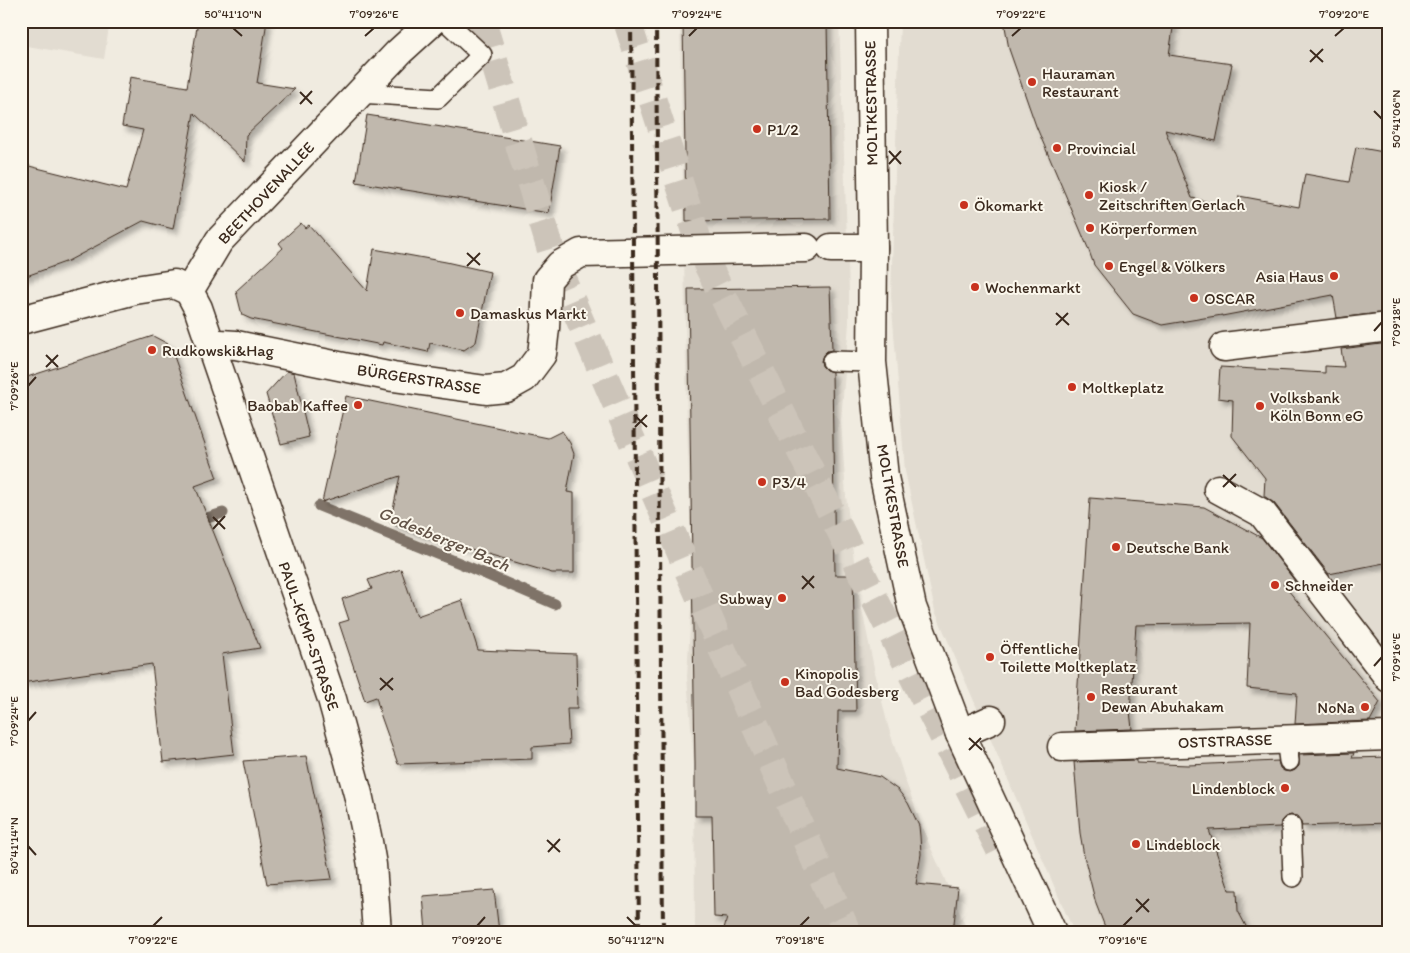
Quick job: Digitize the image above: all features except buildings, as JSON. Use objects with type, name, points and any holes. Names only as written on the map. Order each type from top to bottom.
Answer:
[{"type":"street","name":"BEETHOVENALLEE","points":[[189,291],[219,241],[398,52],[433,21]]},
{"type":"street","name":"MOLTKESTRASSE","points":[[870,21],[873,248],[872,362],[884,477],[912,606],[960,734],[1052,932]]},
{"type":"street","name":"BÜRGERSTRASSE","points":[[211,346],[236,344],[393,378],[486,390],[506,388],[524,378],[542,354],[547,280],[560,265],[582,253],[873,248]]},
{"type":"street","points":[[21,320],[135,290],[174,284],[189,291],[198,308],[211,346]]},
{"type":"street","points":[[1224,347],[1389,327]]},
{"type":"street","name":"PAUL-KEMP-STRASSE","points":[[211,346],[334,709],[358,794],[367,836],[372,865],[378,932]]},
{"type":"street","points":[[1218,489],[1262,513],[1389,678]]},
{"type":"street","points":[[960,734],[991,720]]},
{"type":"street","name":"OSTSTRASSE","points":[[1062,747],[1288,750],[1389,736]]},
{"type":"lane","points":[[360,93],[438,98],[482,54],[446,21]]},
{"type":"lane","points":[[832,361],[872,362]]},
{"type":"lane","points":[[1291,826],[1293,876]]},
{"type":"shaded area","points":[[21,21],[110,21],[104,59],[21,45]]},
{"type":"shaded area","points":[[680,21],[839,21],[849,292],[849,323],[841,421],[846,496],[857,585],[888,726],[905,780],[927,839],[968,932],[695,932],[694,764],[687,677],[691,608],[690,508]]},
{"type":"shaded area","points":[[900,21],[1389,21],[1389,932],[1074,932],[935,611],[905,471],[891,296]]},
{"type":"waterway","name":"Godesberger Bach","points":[[319,506],[555,604]]},
{"type":"waterway","name":"Godesberger Bach","points":[[194,522],[223,513]]},
{"type":"tunnel","points":[[482,21],[554,260],[752,718],[847,932]]},
{"type":"tunnel","points":[[627,21],[703,256],[1002,854]]},
{"type":"railway","points":[[631,21],[639,932]]},
{"type":"railway","points":[[656,21],[663,932]]},
{"type":"place","name":"Hauraman Restaurant","points":[[1032,82]]},
{"type":"place","name":"P1/2","points":[[757,129]]},
{"type":"place","name":"Provincial","points":[[1057,148]]},
{"type":"place","name":"Kiosk / Zeitschriften Gerlach","points":[[1089,195]]},
{"type":"place","name":"Ökomarkt","points":[[964,205]]},
{"type":"place","name":"Körperformen","points":[[1090,228]]},
{"type":"place","name":"Engel & Völkers","points":[[1109,266]]},
{"type":"place","name":"Asia Haus","points":[[1334,276]]},
{"type":"place","name":"Wochenmarkt","points":[[975,287]]},
{"type":"place","name":"OSCAR","points":[[1194,298]]},
{"type":"place","name":"Damaskus Markt","points":[[460,313]]},
{"type":"place","name":"Rudkowski&Hag","points":[[152,350]]},
{"type":"place","name":"Moltkeplatz","points":[[1072,387]]},
{"type":"place","name":"Baobab Kaffee","points":[[358,405]]},
{"type":"place","name":"Volksbank Köln Bonn eG","points":[[1260,406]]},
{"type":"place","name":"P3/4","points":[[762,482]]},
{"type":"place","name":"Deutsche Bank","points":[[1116,547]]},
{"type":"place","name":"Schneider","points":[[1275,585]]},
{"type":"place","name":"Subway","points":[[782,598]]},
{"type":"place","name":"Öffentliche Toilette Moltkeplatz","points":[[990,657]]},
{"type":"place","name":"Kinopolis Bad Godesberg","points":[[785,682]]},
{"type":"place","name":"Restaurant Dewan Abuhakam","points":[[1091,697]]},
{"type":"place","name":"NoNa","points":[[1365,707]]},
{"type":"place","name":"Lindenblock","points":[[1285,788]]},
{"type":"place","name":"Lindeblock","points":[[1136,844]]}]
